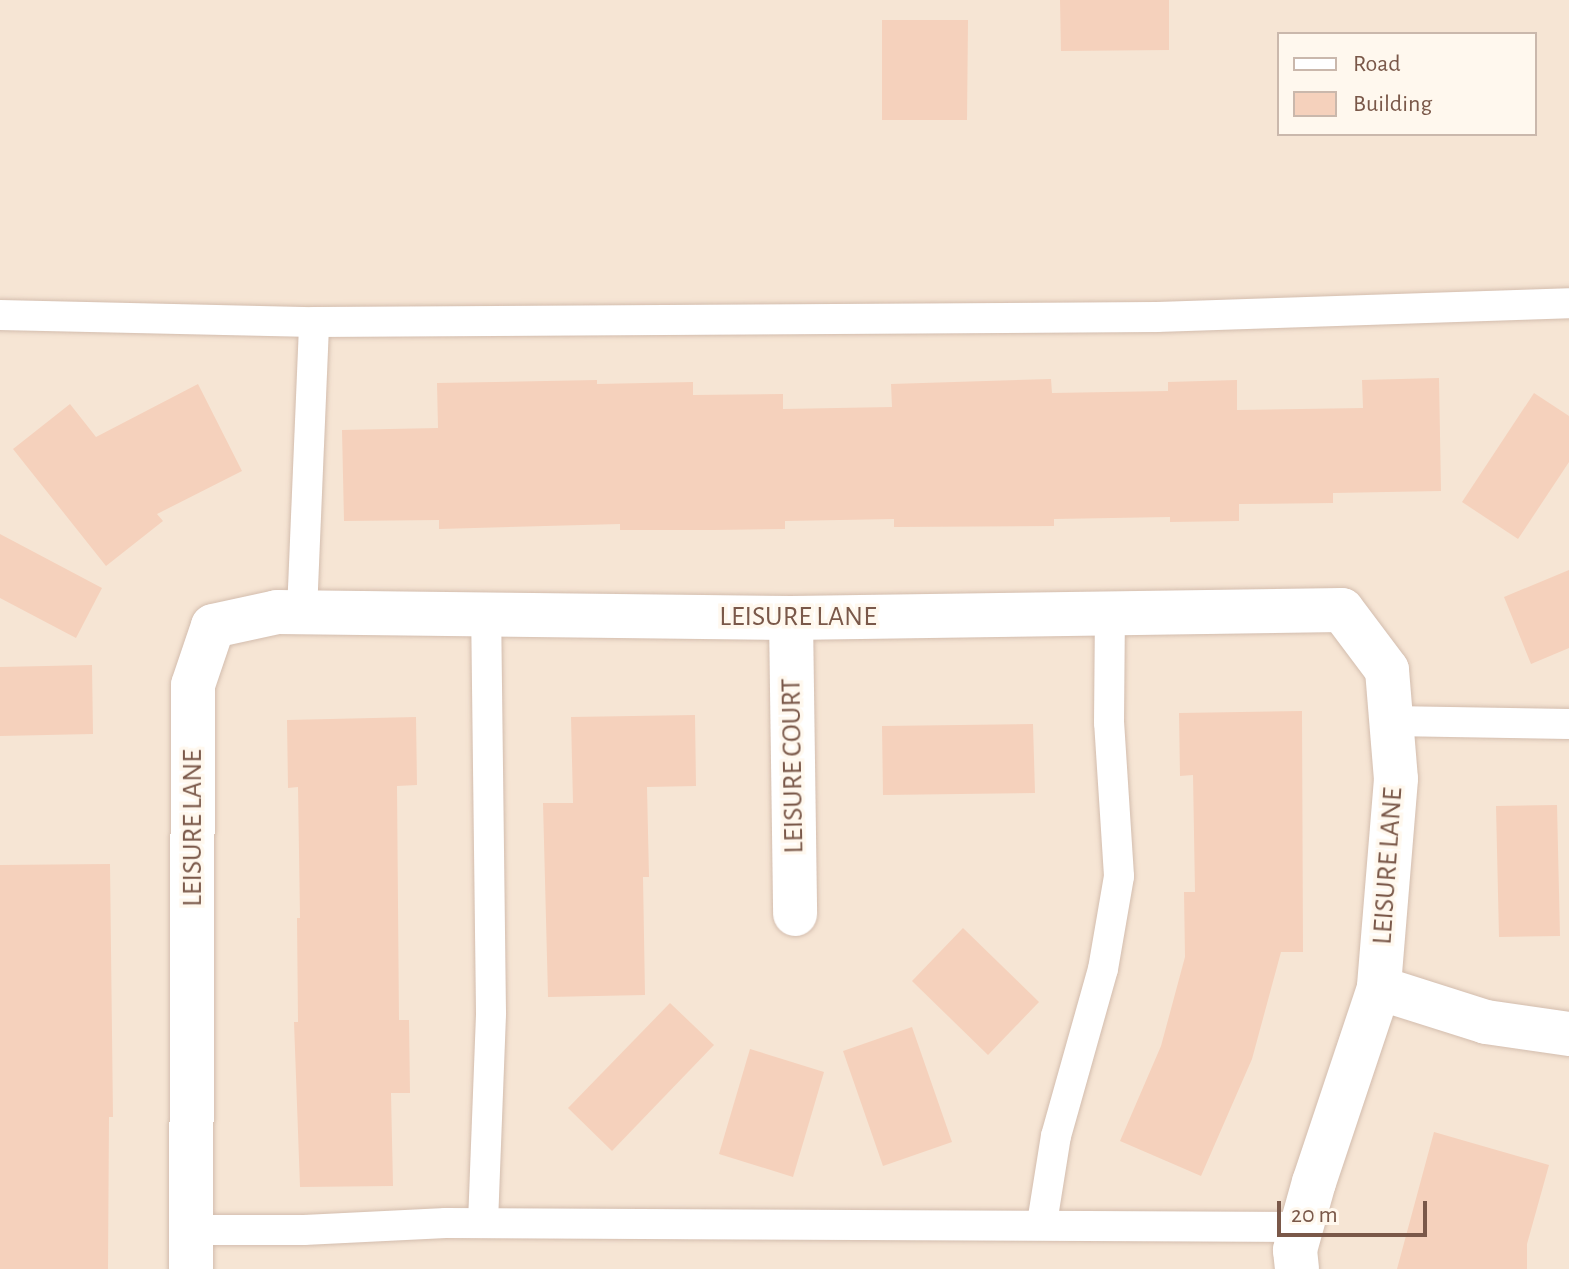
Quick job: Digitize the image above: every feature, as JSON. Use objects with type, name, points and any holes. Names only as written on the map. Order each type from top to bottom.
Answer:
[{"type":"street","name":"LEISURE LANE","points":[[192,1249],[193,685],[213,626],[277,612],[791,618],[1342,610],[1387,670],[1396,779],[1379,988],[1301,1227],[1295,1250],[1297,1269]]},
{"type":"street","name":"LEISURE COURT","points":[[791,618],[795,914]]},
{"type":"street","points":[[1379,988],[1486,1022],[1569,1034]]},
{"type":"lane","points":[[0,315],[314,322],[1157,317],[1569,303]]},
{"type":"lane","points":[[302,612],[314,322]]},
{"type":"lane","points":[[1042,1223],[1056,1136],[1103,969],[1119,876],[1109,723],[1110,612]]},
{"type":"lane","points":[[483,1223],[491,1013],[486,615]]},
{"type":"lane","points":[[1391,721],[1569,724]]},
{"type":"lane","points":[[192,1249],[304,1230],[483,1223],[1042,1223],[1301,1227]]},
{"type":"shaded area","points":[[0,0],[1569,0],[1569,1269],[0,1269]]},
{"type":"building","points":[[1060,0],[1169,0],[1169,50],[1061,51]]},
{"type":"building","points":[[882,20],[968,20],[967,120],[882,120]]},
{"type":"building","points":[[1439,378],[1441,491],[1333,493],[1333,503],[1239,504],[1239,521],[1170,522],[1170,517],[1054,519],[1054,526],[894,527],[894,519],[785,521],[785,529],[620,530],[620,524],[439,529],[439,520],[344,521],[342,430],[438,428],[437,383],[693,382],[693,395],[783,394],[783,409],[892,407],[891,384],[1051,379],[1052,393],[1168,391],[1168,382],[1237,380],[1237,410],[1363,408],[1362,380]]},
{"type":"building","points":[[198,384],[242,471],[157,514],[163,521],[106,566],[13,449],[70,404],[96,437]]},
{"type":"building","points":[[1534,393],[1569,416],[1569,462],[1518,539],[1462,502]]},
{"type":"building","points":[[0,534],[102,588],[76,638],[0,598]]},
{"type":"building","points":[[1569,570],[1569,648],[1531,664],[1504,597]]},
{"type":"building","points":[[92,665],[93,734],[0,736],[0,667]]},
{"type":"building","points":[[1302,711],[1303,952],[1281,952],[1252,1059],[1201,1176],[1120,1141],[1161,1046],[1185,957],[1184,892],[1195,892],[1193,775],[1180,776],[1179,713]]},
{"type":"building","points":[[695,715],[696,786],[647,787],[649,877],[643,877],[645,995],[548,997],[543,803],[573,803],[571,717]]},
{"type":"building","points":[[416,717],[417,785],[397,786],[399,1020],[409,1020],[410,1093],[391,1093],[393,1186],[300,1187],[294,1022],[298,1022],[297,918],[300,918],[298,787],[288,788],[287,720]]},
{"type":"building","points":[[1033,724],[1035,793],[883,795],[882,726]]},
{"type":"building","points":[[1557,805],[1560,936],[1499,937],[1496,806]]},
{"type":"building","points":[[110,864],[113,1117],[109,1117],[108,1269],[0,1269],[0,865]]},
{"type":"building","points":[[963,928],[1039,1002],[988,1055],[912,981]]},
{"type":"building","points":[[670,1003],[714,1045],[612,1151],[568,1108]]},
{"type":"building","points":[[912,1027],[952,1142],[883,1166],[843,1051]]},
{"type":"building","points":[[750,1049],[824,1072],[793,1177],[719,1154]]},
{"type":"building","points":[[1434,1132],[1549,1165],[1527,1244],[1527,1269],[1397,1269]]}]
